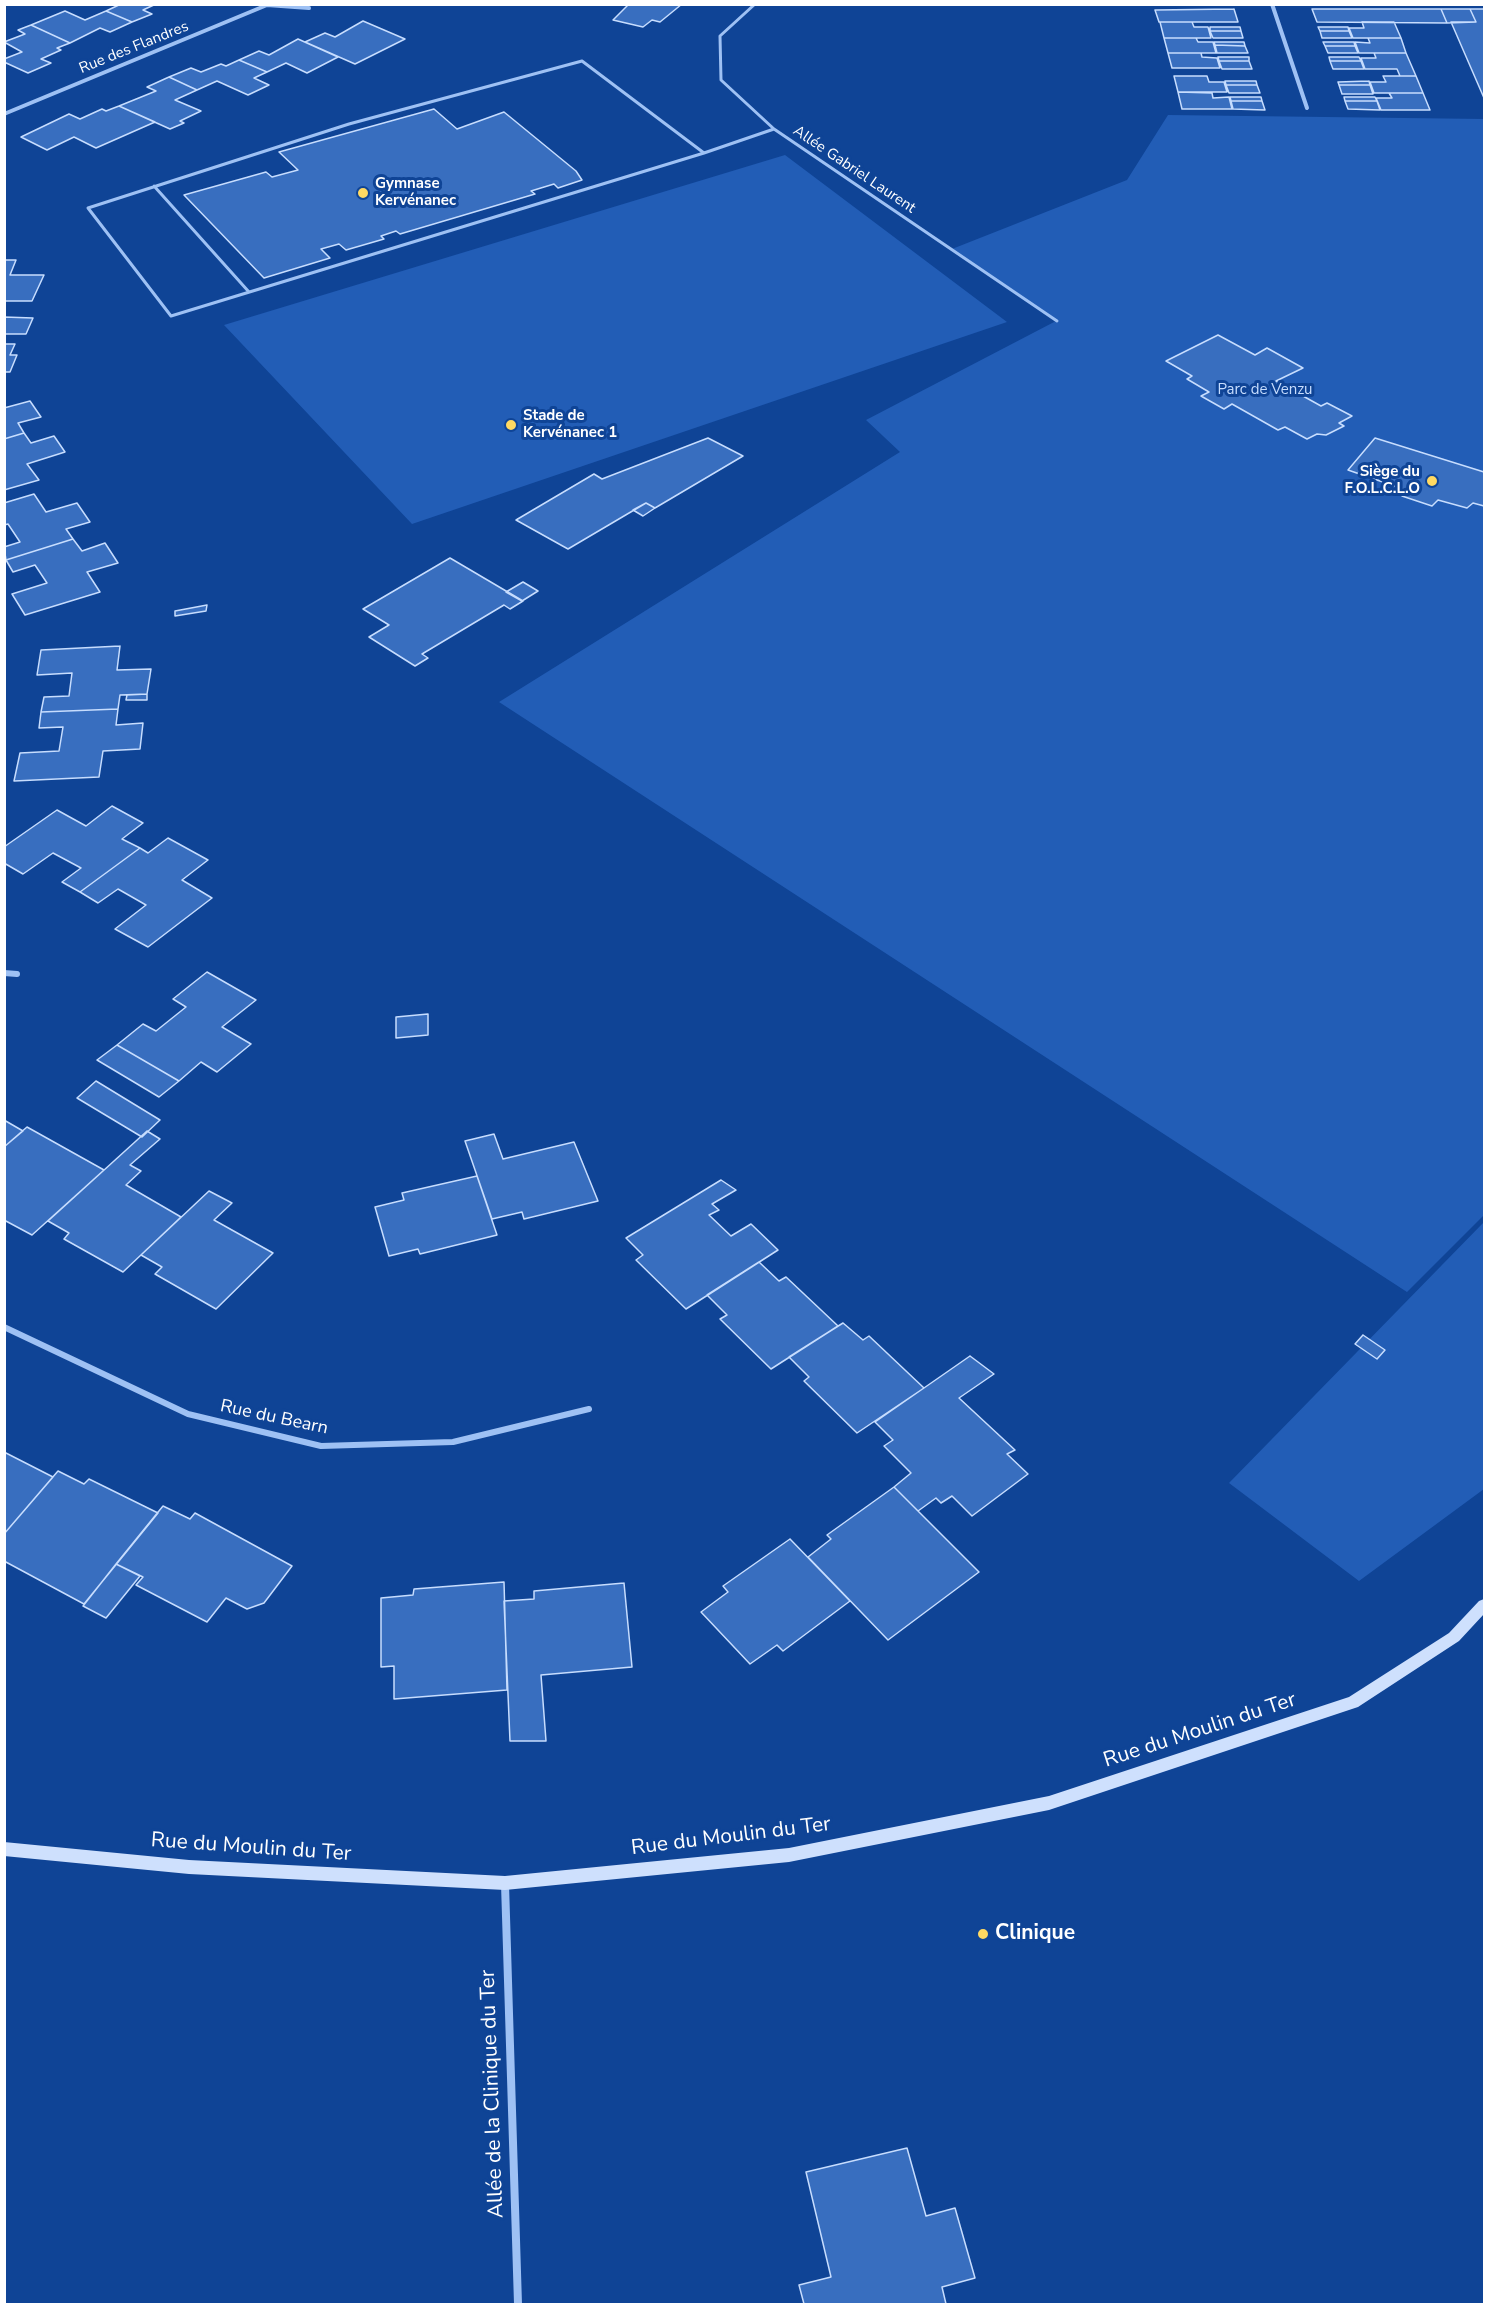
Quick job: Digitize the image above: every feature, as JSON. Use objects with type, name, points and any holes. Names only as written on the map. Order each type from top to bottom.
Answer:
[{"type":"street","points":[[1272,4],[1306,108]]},
{"type":"street","name":"Rue des Flandres","points":[[4,114],[267,5],[309,8]]},
{"type":"street","points":[[4,973],[17,974]]},
{"type":"street","name":"Rue du Bearn","points":[[4,1327],[188,1414],[321,1446],[453,1442],[589,1409]]},
{"type":"street","name":"Rue du Moulin du Ter","points":[[4,1849],[189,1867],[505,1883],[789,1855],[1049,1803],[1353,1702],[1454,1637],[1485,1605]]},
{"type":"street","name":"Allée de la Clinique du Ter","points":[[505,1883],[518,2304]]},
{"type":"lane","name":"Allée Gabriel Laurent","points":[[755,4],[720,36],[721,80],[774,129],[1057,321]]},
{"type":"lane","points":[[704,153],[582,61],[349,124],[88,208],[171,316],[704,153],[774,129]]},
{"type":"lane","points":[[154,186],[249,292]]},
{"type":"green space","name":"Parc de Venzu","points":[[1168,115],[1484,119],[1484,1215],[1407,1292],[499,702],[900,452],[866,420],[1056,321],[952,249],[1127,180]]},
{"type":"green space","name":"Stade de Kervénanec 1","points":[[785,155],[1007,322],[412,524],[224,325]]},
{"type":"green space","points":[[1484,1222],[1484,1489],[1359,1581],[1229,1483]]},
{"type":"building","points":[[121,4],[156,4],[143,10],[152,14],[132,22],[106,11]]},
{"type":"building","points":[[629,4],[682,4],[660,22],[652,20],[643,27],[613,20]]},
{"type":"building","points":[[1234,9],[1238,22],[1159,22],[1155,10]]},
{"type":"building","points":[[1312,9],[1441,9],[1447,23],[1317,22]]},
{"type":"building","points":[[1441,9],[1470,9],[1476,22],[1447,23]]},
{"type":"building","points":[[1470,9],[1484,9],[1484,98],[1451,22],[1476,22]]},
{"type":"building","points":[[65,11],[85,20],[106,11],[132,22],[110,32],[100,28],[70,43],[31,25]]},
{"type":"building","points":[[363,21],[405,39],[355,64],[305,42],[325,33],[335,37]]},
{"type":"building","points":[[1160,22],[1192,22],[1194,27],[1208,27],[1211,38],[1164,38]]},
{"type":"building","points":[[1362,22],[1394,22],[1401,38],[1353,38],[1349,28],[1364,28]]},
{"type":"building","points":[[31,25],[70,43],[57,48],[61,50],[41,59],[51,63],[28,73],[4,62],[4,59],[22,52],[4,42],[25,34],[18,30]]},
{"type":"building","points":[[1210,27],[1240,27],[1241,31],[1210,31]]},
{"type":"building","points":[[1318,27],[1348,27],[1349,31],[1320,31]]},
{"type":"building","points":[[1210,31],[1241,31],[1243,38],[1213,38]]},
{"type":"building","points":[[1320,31],[1349,31],[1352,38],[1322,38]]},
{"type":"building","points":[[1164,38],[1196,38],[1198,42],[1213,42],[1216,53],[1168,53]]},
{"type":"building","points":[[1368,38],[1401,38],[1406,53],[1359,53],[1355,42],[1370,43]]},
{"type":"building","points":[[298,39],[338,57],[307,73],[286,63],[267,72],[239,60],[259,51],[269,55]]},
{"type":"building","points":[[1214,42],[1244,42],[1245,46],[1215,45]]},
{"type":"building","points":[[1323,42],[1354,42],[1355,46],[1325,46]]},
{"type":"building","points":[[1215,45],[1245,46],[1248,53],[1217,53]]},
{"type":"building","points":[[1325,46],[1355,46],[1358,53],[1328,53]]},
{"type":"building","points":[[1168,53],[1201,53],[1202,57],[1217,58],[1220,68],[1172,68]]},
{"type":"building","points":[[1374,53],[1406,53],[1416,76],[1400,76],[1397,69],[1365,69],[1361,58],[1376,58]]},
{"type":"building","points":[[1218,57],[1249,57],[1249,61],[1219,61]]},
{"type":"building","points":[[1329,57],[1359,57],[1361,61],[1330,61]]},
{"type":"building","points":[[239,60],[267,72],[254,78],[269,85],[248,95],[217,81],[197,90],[169,77],[191,68],[201,72],[221,64],[226,66]]},
{"type":"building","points":[[1219,61],[1249,61],[1252,69],[1222,69]]},
{"type":"building","points":[[1330,61],[1361,61],[1364,69],[1333,69]]},
{"type":"building","points":[[1174,76],[1207,76],[1209,82],[1224,82],[1227,92],[1178,92]]},
{"type":"building","points":[[1383,76],[1416,76],[1423,93],[1374,93],[1370,82],[1386,82]]},
{"type":"building","points":[[169,77],[197,90],[175,100],[201,111],[180,121],[184,123],[170,129],[119,106],[156,91],[147,87]]},
{"type":"building","points":[[1225,81],[1256,81],[1257,85],[1226,85]]},
{"type":"building","points":[[1369,81],[1370,85],[1339,85],[1338,82]]},
{"type":"building","points":[[1226,85],[1257,85],[1260,93],[1229,93]]},
{"type":"building","points":[[1339,85],[1370,85],[1373,94],[1342,94]]},
{"type":"building","points":[[1178,92],[1212,93],[1213,98],[1229,97],[1232,109],[1182,109]]},
{"type":"building","points":[[1389,93],[1423,93],[1430,110],[1381,110],[1376,98],[1392,98]]},
{"type":"building","points":[[1230,97],[1261,97],[1262,101],[1231,101]]},
{"type":"building","points":[[1344,97],[1375,97],[1377,101],[1345,101]]},
{"type":"building","points":[[1231,101],[1262,101],[1265,110],[1233,109]]},
{"type":"building","points":[[1345,101],[1377,101],[1380,110],[1348,109]]},
{"type":"building","points":[[119,106],[155,122],[96,148],[74,137],[47,150],[21,137],[69,114],[80,119],[102,109],[106,111]]},
{"type":"building","name":"Gymnase Kervénanec","points":[[434,109],[457,129],[504,112],[576,171],[582,180],[558,188],[554,184],[531,191],[535,194],[400,234],[396,231],[381,236],[384,239],[346,250],[339,244],[321,249],[330,258],[264,278],[184,195],[266,172],[272,177],[298,170],[279,152]]},
{"type":"building","points":[[4,260],[16,260],[10,275],[44,275],[32,301],[4,301]]},
{"type":"building","points":[[4,317],[33,318],[26,334],[4,334]]},
{"type":"building","points":[[1218,335],[1255,355],[1267,348],[1303,368],[1276,381],[1321,406],[1327,403],[1352,416],[1339,423],[1344,426],[1326,435],[1317,434],[1307,439],[1285,427],[1278,430],[1232,404],[1224,409],[1201,396],[1209,392],[1187,379],[1192,376],[1166,361]]},
{"type":"building","points":[[4,344],[15,344],[10,355],[17,355],[10,372],[4,372]]},
{"type":"building","points":[[30,401],[41,417],[18,423],[24,433],[4,439],[4,408]]},
{"type":"building","points":[[24,433],[31,443],[54,436],[65,452],[27,464],[39,480],[4,490],[4,439]]},
{"type":"building","points":[[708,438],[743,456],[655,508],[646,503],[568,549],[516,520],[594,474],[602,479]]},
{"type":"building","name":"Siège du F.O.L.C.L.O","points":[[1375,438],[1484,472],[1484,506],[1473,503],[1467,508],[1438,500],[1432,506],[1402,496],[1406,490],[1348,470]]},
{"type":"building","points":[[34,494],[46,512],[77,503],[90,522],[66,529],[73,539],[6,560],[4,547],[20,542],[8,524],[4,525],[4,503]]},
{"type":"building","points":[[646,503],[655,508],[643,516],[633,510]]},
{"type":"building","points":[[73,539],[82,551],[105,543],[118,563],[87,572],[100,592],[25,615],[12,594],[47,583],[35,565],[13,572],[6,560]]},
{"type":"building","points":[[450,558],[523,601],[510,609],[504,605],[422,654],[428,658],[415,666],[369,637],[389,625],[363,609]]},
{"type":"building","points":[[523,582],[538,591],[522,601],[506,592]]},
{"type":"building","points":[[207,605],[206,611],[175,616],[175,611]]},
{"type":"building","points":[[120,646],[117,670],[151,669],[147,694],[120,695],[118,709],[41,712],[44,697],[69,696],[72,673],[37,675],[41,650]]},
{"type":"building","points":[[147,694],[147,700],[126,700],[127,695]]},
{"type":"building","points":[[118,709],[116,725],[143,723],[140,749],[103,751],[99,777],[14,781],[20,753],[59,751],[63,727],[39,728],[41,712]]},
{"type":"building","points":[[112,806],[143,823],[122,839],[140,848],[80,892],[62,882],[81,868],[53,853],[23,874],[4,863],[4,847],[57,810],[86,826]]},
{"type":"building","points":[[168,838],[208,860],[182,880],[212,898],[148,947],[115,929],[146,905],[118,889],[98,903],[80,892],[140,848],[148,853]]},
{"type":"building","points":[[207,972],[256,1000],[222,1027],[251,1044],[217,1072],[201,1062],[179,1081],[117,1045],[143,1024],[156,1031],[186,1007],[173,999]]},
{"type":"building","points":[[428,1014],[428,1035],[396,1038],[396,1017]]},
{"type":"building","points":[[117,1045],[179,1081],[159,1097],[97,1060]]},
{"type":"building","points":[[96,1081],[160,1120],[142,1137],[77,1098]]},
{"type":"building","points":[[4,1120],[23,1131],[4,1147]]},
{"type":"building","points":[[27,1127],[104,1170],[32,1235],[4,1220],[4,1147]]},
{"type":"building","points":[[147,1131],[160,1139],[130,1165],[141,1171],[126,1185],[181,1217],[123,1272],[64,1239],[69,1233],[48,1221]]},
{"type":"building","points":[[494,1134],[503,1159],[574,1142],[598,1201],[524,1219],[522,1212],[492,1219],[465,1141]]},
{"type":"building","points":[[477,1176],[497,1235],[420,1254],[418,1249],[389,1256],[375,1207],[404,1200],[402,1193]]},
{"type":"building","points":[[721,1180],[736,1190],[712,1204],[719,1210],[709,1215],[731,1236],[751,1224],[778,1250],[686,1309],[636,1260],[643,1255],[626,1238]]},
{"type":"building","points":[[209,1191],[232,1203],[214,1220],[273,1253],[216,1309],[155,1274],[162,1267],[141,1255]]},
{"type":"building","points":[[759,1262],[779,1281],[786,1277],[838,1326],[771,1369],[720,1319],[727,1315],[707,1295]]},
{"type":"building","points":[[843,1323],[863,1340],[869,1336],[924,1388],[857,1433],[804,1381],[809,1377],[789,1357]]},
{"type":"building","points":[[1363,1335],[1385,1350],[1377,1359],[1355,1344]]},
{"type":"building","points":[[970,1356],[994,1374],[959,1398],[1015,1450],[1007,1454],[1028,1474],[972,1516],[952,1496],[941,1503],[936,1498],[918,1511],[894,1487],[911,1473],[884,1446],[893,1440],[875,1422]]},
{"type":"building","points":[[4,1452],[53,1477],[4,1534]]},
{"type":"building","points":[[58,1471],[84,1484],[89,1479],[158,1513],[84,1604],[4,1561],[4,1534]]},
{"type":"building","points":[[894,1487],[979,1572],[888,1640],[808,1557],[831,1539],[827,1535]]},
{"type":"building","points":[[163,1506],[190,1519],[195,1513],[292,1566],[264,1603],[247,1609],[226,1598],[207,1622],[136,1585],[143,1577],[116,1564]]},
{"type":"building","points":[[790,1539],[850,1601],[783,1651],[777,1645],[750,1664],[701,1612],[728,1592],[723,1586]]},
{"type":"building","points":[[116,1564],[140,1576],[106,1618],[83,1606]]},
{"type":"building","points":[[504,1582],[507,1690],[394,1699],[394,1666],[381,1667],[381,1598],[413,1595],[414,1589]]},
{"type":"building","points":[[624,1583],[632,1667],[541,1675],[546,1741],[510,1741],[504,1601],[534,1599],[534,1591]]},
{"type":"building","points":[[907,2148],[926,2216],[955,2208],[975,2278],[942,2287],[946,2304],[804,2304],[799,2285],[831,2277],[806,2172]]},
{"type":"place","name":"Gymnase Kervénanec","points":[[363,193]]},
{"type":"place","name":"Stade de Kervénanec 1","points":[[511,425]]},
{"type":"place","name":"Siège du F.O.L.C.L.O","points":[[1432,481]]},
{"type":"place","name":"Clinique","points":[[983,1934]]}]
